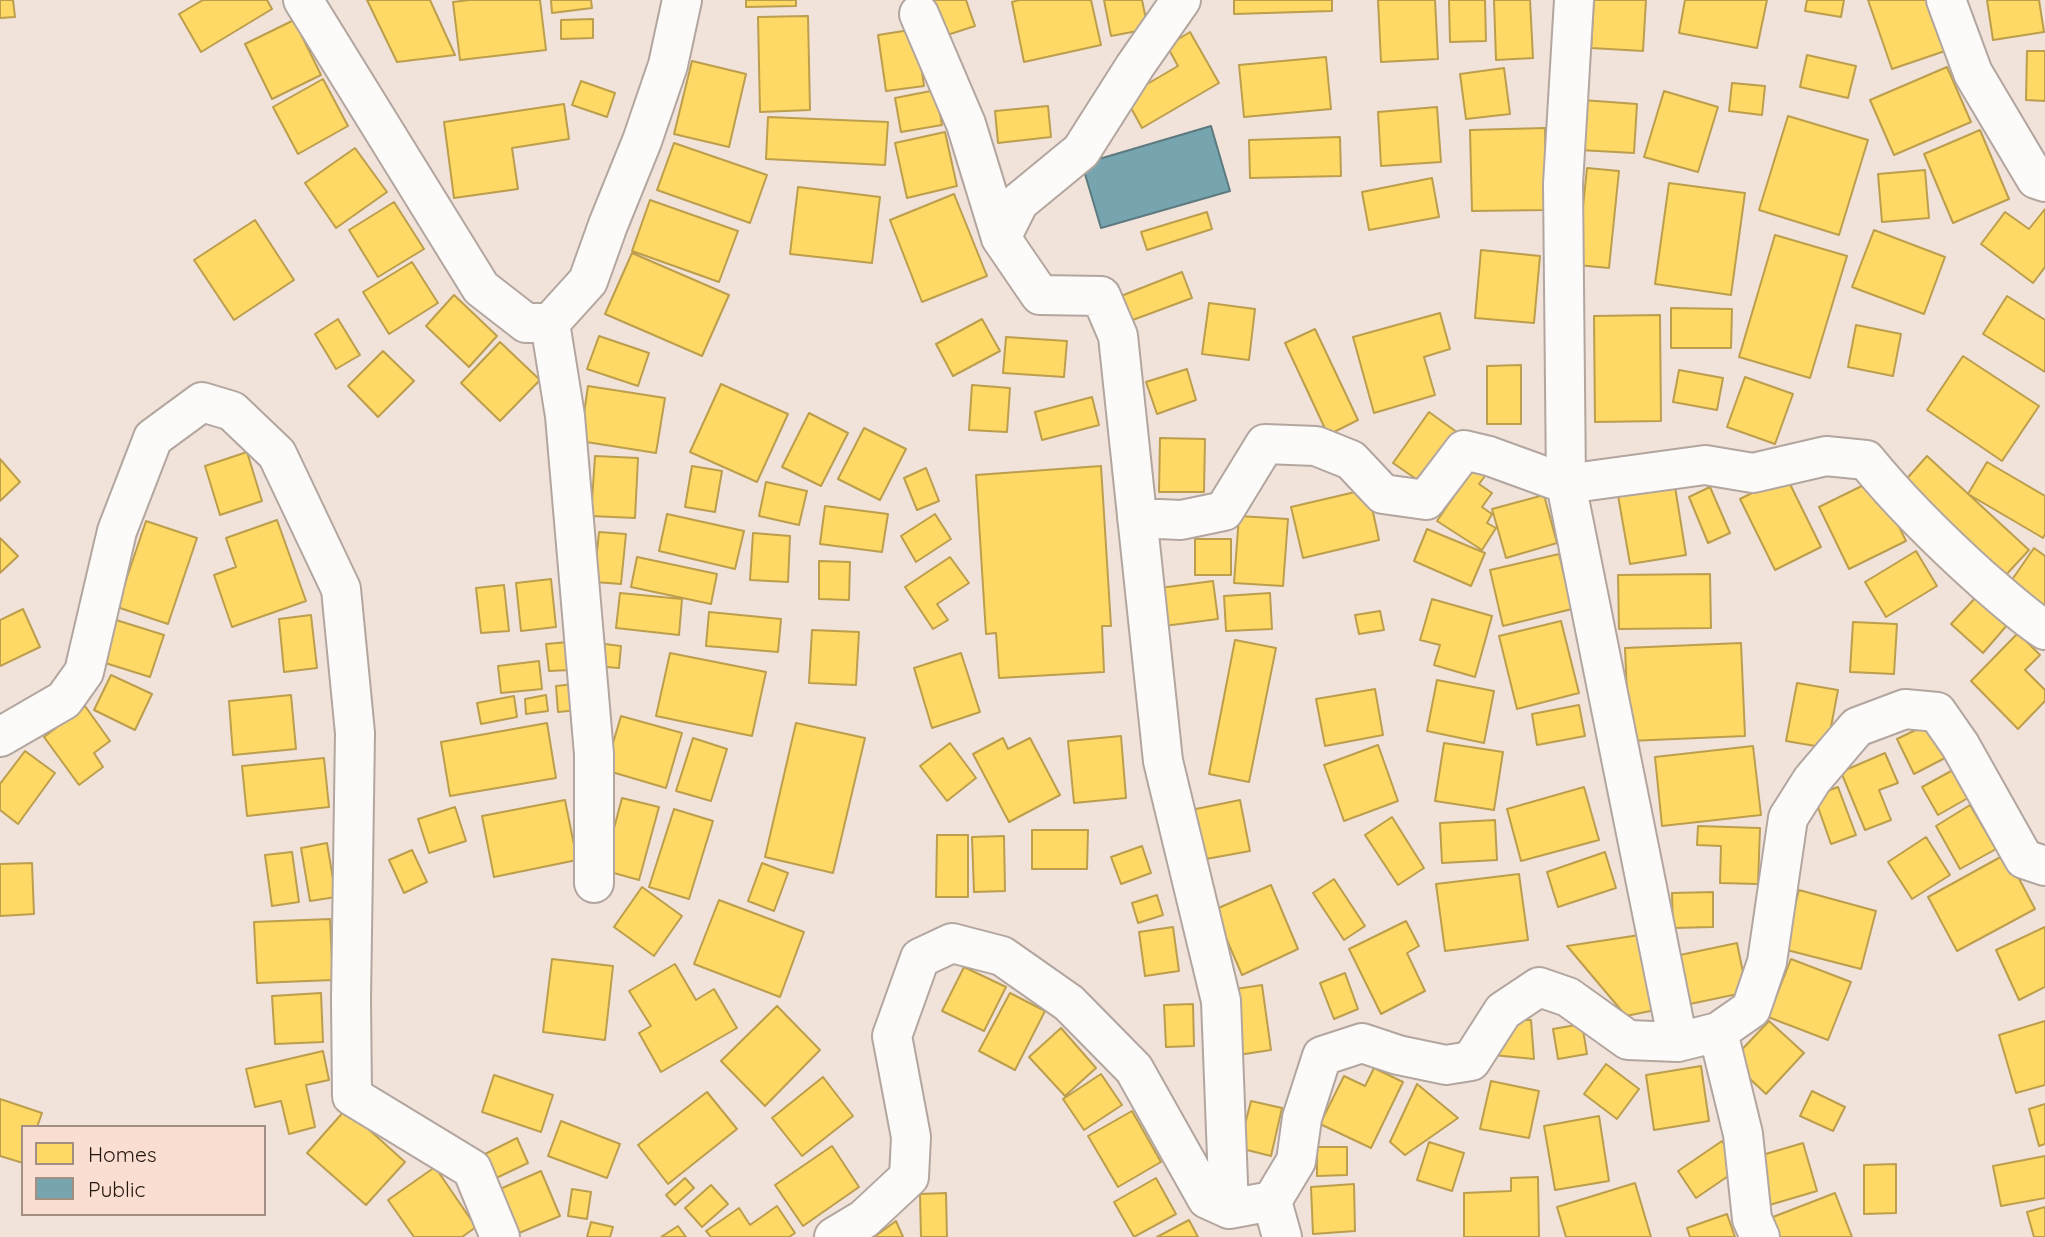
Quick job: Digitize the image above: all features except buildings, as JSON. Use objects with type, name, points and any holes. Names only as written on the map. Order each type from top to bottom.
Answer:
[{"type":"street","points":[[303,0],[481,288],[526,323],[551,323],[588,281],[668,65],[682,0]]},
{"type":"street","points":[[1001,238],[1019,202],[1081,151],[1181,0]]},
{"type":"street","points":[[1574,0],[1563,184],[1566,484],[1678,1042]]},
{"type":"street","points":[[1945,0],[1973,73],[2036,179],[2045,182]]},
{"type":"street","points":[[919,13],[966,124],[1001,238],[1040,295],[1101,296],[1118,336],[1163,761],[1221,1001],[1229,1209]]},
{"type":"street","points":[[551,323],[565,416],[594,754],[594,883]]},
{"type":"street","points":[[0,737],[64,700],[84,672],[117,531],[153,438],[202,402],[232,411],[277,454],[341,589],[355,733],[352,1096],[472,1168],[500,1237]]},
{"type":"street","points":[[1137,518],[1181,520],[1224,511],[1265,444],[1316,446],[1351,460],[1383,494],[1426,500],[1464,450],[1489,456],[1566,484],[1705,465],[1753,473],[1826,456],[1866,460],[1892,492],[1958,558],[2025,618],[2045,630]]},
{"type":"street","points":[[1282,1237],[1272,1201],[1296,1161],[1302,1118],[1322,1056],[1362,1043],[1398,1055],[1446,1065],[1471,1061],[1503,1011],[1539,987],[1568,997],[1628,1040],[1678,1042],[1718,1032],[1751,1009],[1768,962],[1788,818],[1812,780],[1857,727],[1905,709],[1937,712],[1960,745],[2024,859],[2045,866]]},
{"type":"street","points":[[834,1237],[864,1219],[909,1177],[911,1137],[892,1035],[920,958],[952,943],[1002,956],[1069,1003],[1135,1069],[1207,1199],[1229,1209],[1272,1201]]},
{"type":"street","points":[[1718,1032],[1743,1134],[1752,1219],[1759,1237]]}]
